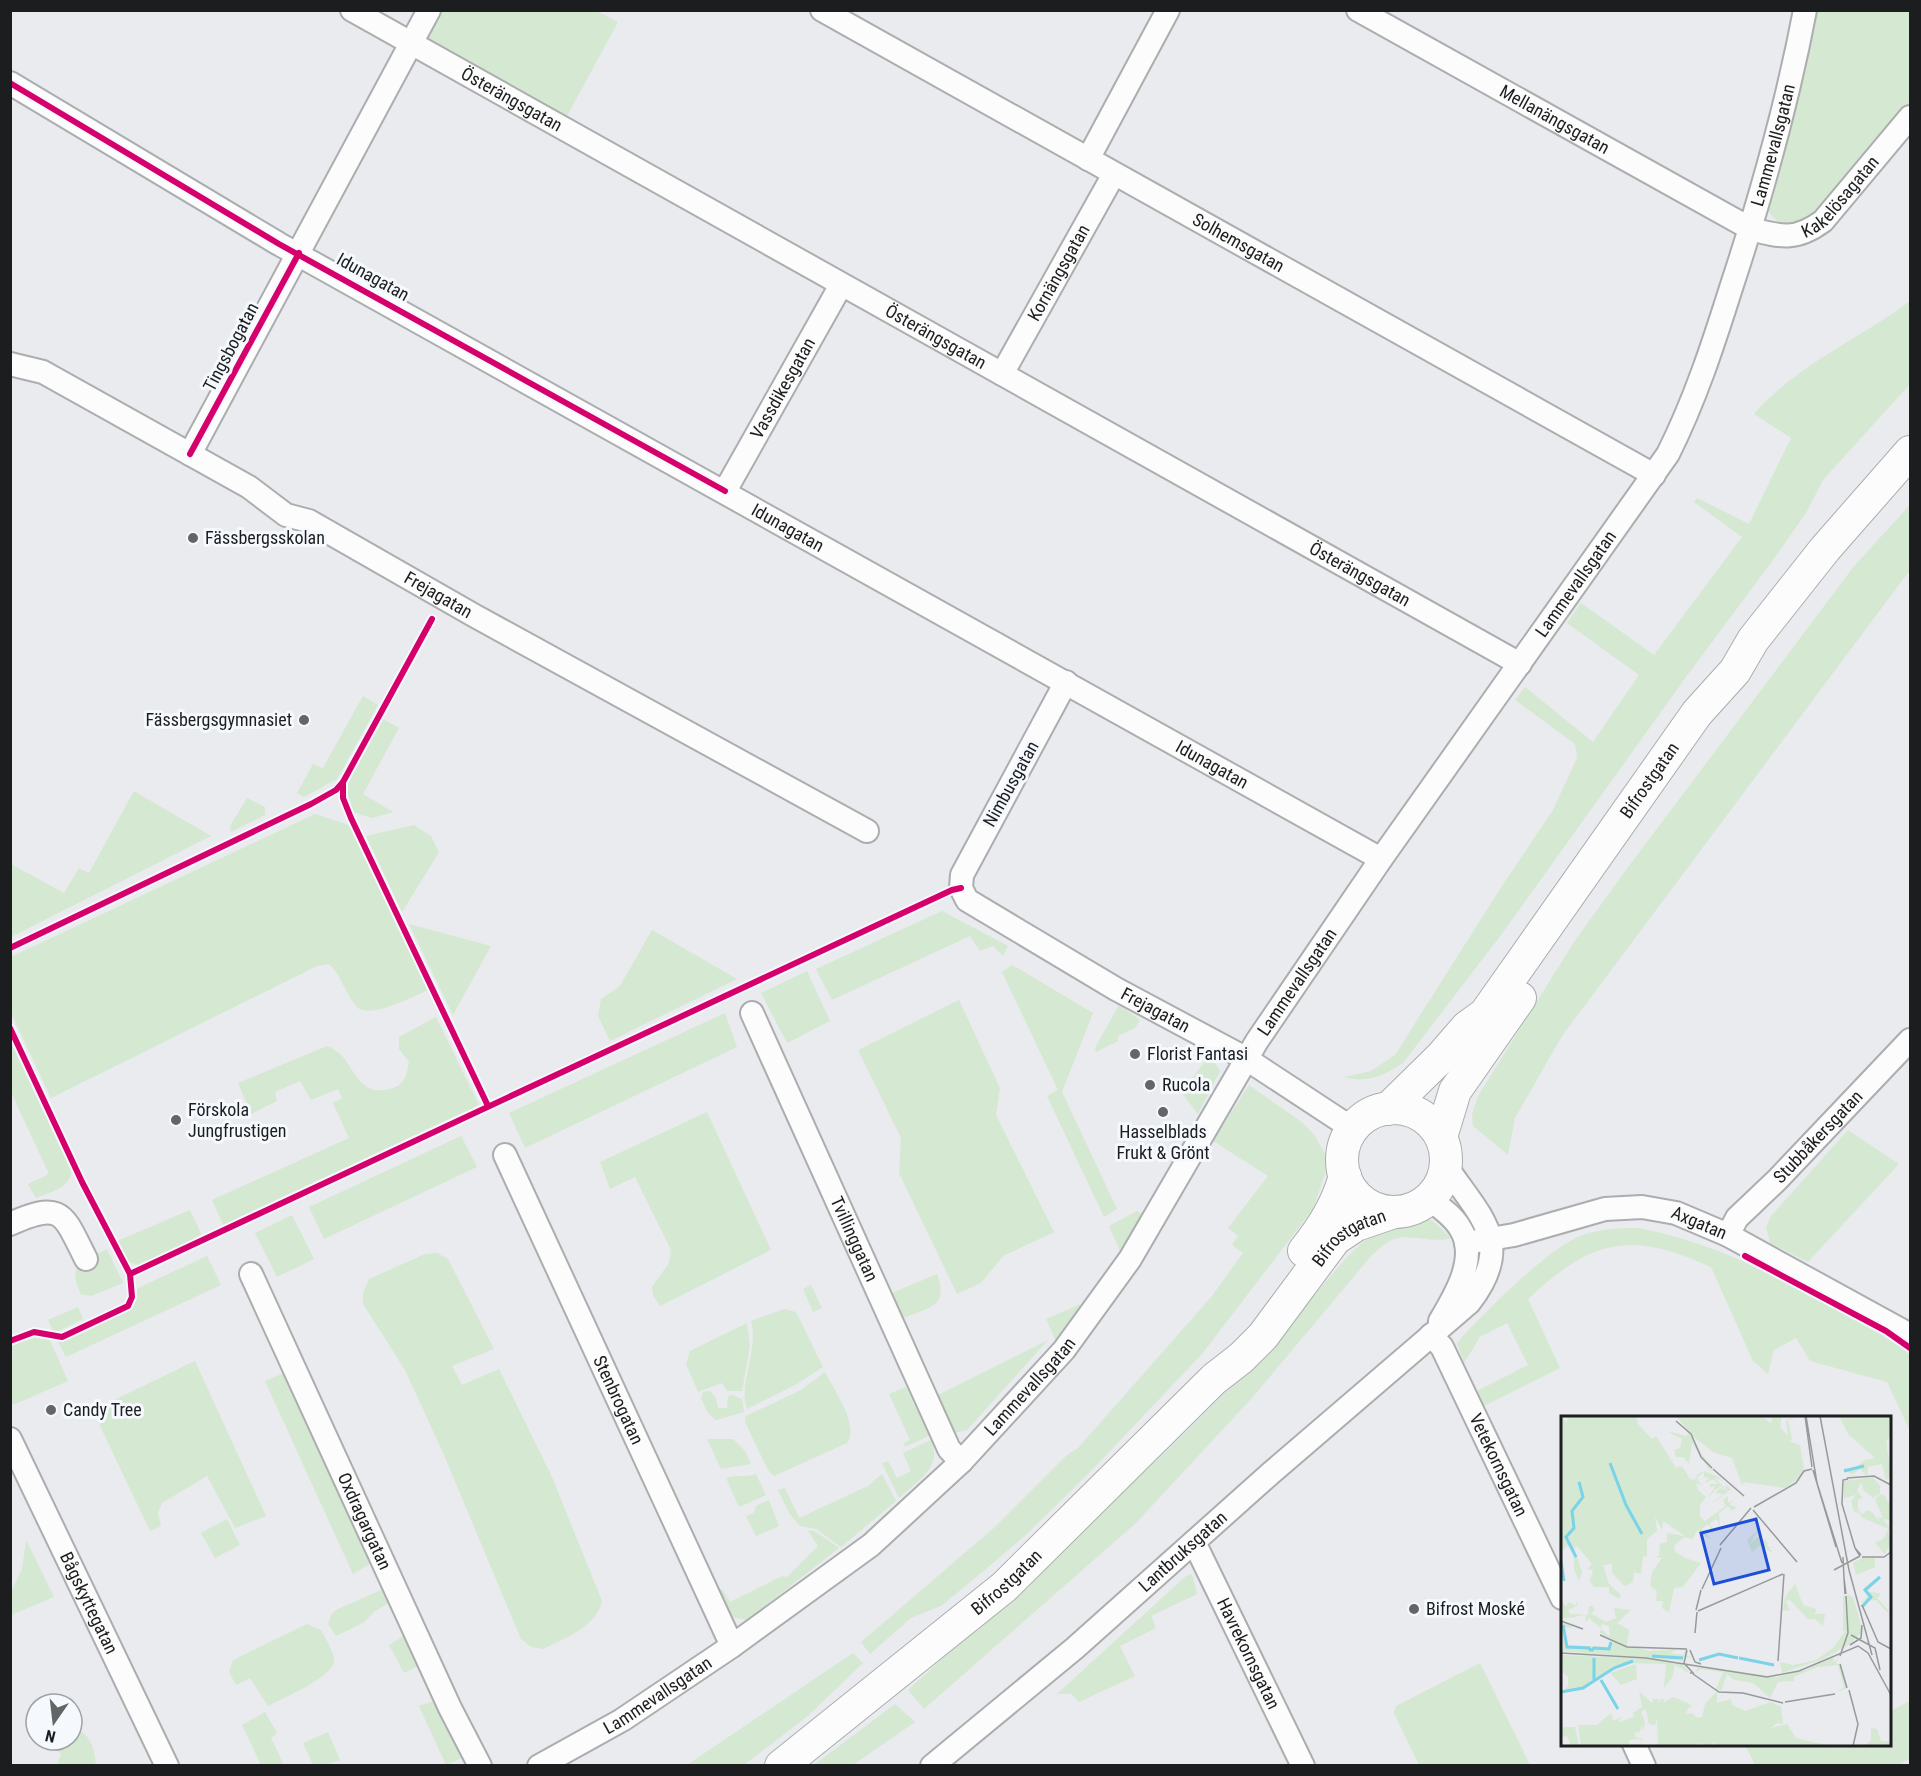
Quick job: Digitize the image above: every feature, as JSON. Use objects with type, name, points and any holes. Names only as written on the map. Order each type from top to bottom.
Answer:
[{"type":"main road","name":"Bifrostgatan","points":[[1214,1378],[1222,1361],[1236,1341],[1325,1224],[1340,1194],[1345,1176],[1344,1146],[1353,1129],[1369,1115],[1388,1108],[1441,1057],[1467,1027],[1485,1014],[1697,713],[1735,671],[1753,640],[1825,549],[1911,452]]},
{"type":"main road","name":"Bifrostgatan","points":[[782,1766],[1004,1587],[1214,1378],[1241,1358],[1263,1336],[1335,1239],[1356,1225],[1394,1212],[1412,1209],[1429,1198],[1442,1181],[1443,1151],[1455,1091],[1660,795],[1734,693],[1796,615],[1821,576],[1911,478]]},
{"type":"main road","points":[[1388,1108],[1406,1109],[1422,1116],[1443,1151]]},
{"type":"main road","name":"Bifrostgatan","points":[[1345,1176],[1360,1199],[1376,1208],[1394,1212]]},
{"type":"street","name":"Österängsgatan","points":[[352,10],[1520,664]]},
{"type":"street","name":"Tingsbogatan","points":[[190,454],[429,10]]},
{"type":"street","name":"Solhemsgatan","points":[[822,10],[1654,475]]},
{"type":"street","points":[[1089,159],[1168,10]]},
{"type":"street","name":"Mellanängsgatan","points":[[1358,10],[1751,229]]},
{"type":"street","name":"Lammevallsgatan","points":[[539,1766],[622,1720],[732,1646],[871,1545],[961,1462],[1064,1350],[1107,1294],[1162,1207],[1245,1058],[1381,859],[1654,475],[1673,444],[1694,396],[1751,229],[1775,141],[1805,10]]},
{"type":"street","name":"Idunagatan","points":[[10,83],[299,254],[725,490],[1381,859]]},
{"type":"street","name":"Kakelösagatan","points":[[1751,229],[1778,236],[1796,236],[1809,231],[1823,221],[1911,117]]},
{"type":"street","name":"Kornängsgatan","points":[[1002,374],[1114,174]]},
{"type":"street","name":"Vassdikesgatan","points":[[725,490],[841,285]]},
{"type":"street","name":"Frejagatan","points":[[10,364],[44,372],[249,487],[286,515],[309,521],[475,616],[867,831]]},
{"type":"street","name":"Nimbusgatan","points":[[962,888],[962,875],[969,860],[1066,682]]},
{"type":"street","name":"Frejagatan","points":[[962,888],[967,900],[974,906],[1116,989],[1245,1058],[1353,1129]]},
{"type":"street","name":"Tvillinggatan","points":[[752,1013],[949,1449],[961,1462]]},
{"type":"street","name":"Stubbåkersgatan","points":[[1728,1234],[1737,1218],[1778,1180],[1911,1040]]},
{"type":"street","points":[[1443,1151],[1483,1218],[1491,1240]]},
{"type":"street","name":"Stenbrogatan","points":[[505,1155],[732,1646]]},
{"type":"street","points":[[1429,1198],[1453,1218],[1461,1229],[1466,1243]]},
{"type":"street","name":"Axgatan","points":[[1466,1243],[1491,1240],[1619,1207],[1641,1207],[1676,1213],[1728,1234],[1911,1335]]},
{"type":"street","points":[[10,1224],[43,1212],[60,1214],[66,1220],[86,1259]]},
{"type":"street","name":"Lantbruksgatan","points":[[932,1766],[958,1757],[1194,1542],[1469,1303],[1487,1274],[1491,1240]]},
{"type":"street","name":"Lantbruksgatan","points":[[1431,1335],[1458,1288],[1464,1271],[1466,1243]]},
{"type":"street","name":"Oxdragargatan","points":[[251,1274],[450,1708],[480,1766]]},
{"type":"street","name":"Vetekornsgatan","points":[[1431,1335],[1442,1347],[1561,1594]]},
{"type":"street","name":"Bågskyttegatan","points":[[10,1439],[167,1766]]},
{"type":"street","name":"Havrekornsgatan","points":[[1194,1542],[1303,1766]]},
{"type":"street","points":[[1635,1746],[1644,1766]]},
{"type":"green space","points":[[435,11],[597,11],[618,22],[567,116],[420,38]]},
{"type":"green space","points":[[1818,11],[1910,11],[1910,101],[1806,223],[1789,225],[1779,222],[1768,210]]},
{"type":"green space","points":[[1910,301],[1910,384],[1823,480],[1806,513],[1773,560],[1501,935],[1403,1063],[1368,1079],[1344,1077],[1371,1071],[1395,1055],[1553,810],[1577,758],[1575,744],[1515,700],[1525,687],[1593,742],[1639,675],[1567,623],[1581,603],[1654,655],[1742,537],[1694,502],[1697,498],[1749,524],[1791,438],[1754,414],[1771,396],[1809,366]]},
{"type":"green space","points":[[1910,505],[1910,570],[1562,1036],[1515,1118],[1508,1155],[1473,1126],[1472,1114],[1478,1096],[1574,942],[1626,870],[1855,565]]},
{"type":"green space","points":[[363,696],[378,705],[337,779],[304,797],[297,793],[313,764],[323,768]]},
{"type":"green space","points":[[383,719],[399,728],[363,794],[393,812],[372,818],[353,812],[346,787]]},
{"type":"green space","points":[[134,791],[211,836],[11,937],[11,864],[64,893],[79,868],[89,873]]},
{"type":"green space","points":[[247,798],[265,807],[265,815],[231,832],[230,826]]},
{"type":"green space","points":[[315,814],[349,825],[428,990],[392,1006],[371,1011],[363,1010],[353,1002],[329,964],[317,966],[51,1098],[11,1013],[11,957]]},
{"type":"green space","points":[[414,825],[431,836],[439,852],[402,912],[366,836]]},
{"type":"green space","points":[[942,911],[1008,946],[1003,956],[993,946],[980,951],[970,936],[832,1000],[816,969]]},
{"type":"green space","points":[[409,924],[491,946],[453,1015]]},
{"type":"green space","points":[[652,930],[737,979],[610,1041],[598,1016],[601,999],[620,986]]},
{"type":"green space","points":[[1012,965],[1093,1013],[1062,1092],[1117,1209],[1104,1217],[1047,1096],[1058,1090],[1002,972]]},
{"type":"green space","points":[[807,971],[830,1021],[787,1043],[761,993]]},
{"type":"green space","points":[[959,1000],[1000,1088],[996,1115],[1054,1232],[1003,1256],[981,1283],[957,1294],[899,1173],[901,1138],[858,1050]]},
{"type":"green space","points":[[1119,1005],[1140,1020],[1135,1028],[1118,1036],[1118,1041],[1096,1052],[1095,1048]]},
{"type":"green space","points":[[725,1013],[737,1047],[525,1148],[509,1113]]},
{"type":"green space","points":[[436,1017],[479,1105],[223,1225],[212,1200],[349,1138],[333,1103],[342,1098],[338,1089],[311,1100],[300,1081],[275,1092],[277,1101],[251,1114],[238,1083],[327,1046],[344,1058],[362,1083],[369,1088],[380,1090],[393,1088],[403,1081],[409,1062],[399,1049],[399,1037]]},
{"type":"green space","points":[[11,1042],[71,1171],[68,1182],[36,1198],[28,1184],[49,1174],[11,1092]]},
{"type":"green space","points":[[1209,1055],[1220,1071],[1198,1114],[1182,1093]]},
{"type":"green space","points":[[1249,1085],[1303,1123],[1315,1136],[1325,1154],[1326,1171],[1313,1209],[1202,1354],[1093,1469],[1027,1534],[974,1579],[941,1606],[911,1618],[870,1654],[861,1642],[995,1527],[1067,1455],[1078,1448],[1212,1296],[1243,1253],[1232,1245],[1238,1236],[1228,1228],[1268,1176],[1213,1141]]},
{"type":"green space","points":[[707,1112],[771,1250],[660,1306],[653,1295],[652,1287],[669,1263],[671,1250],[635,1177],[610,1189],[600,1162]]},
{"type":"green space","points":[[1848,1130],[1899,1164],[1808,1262],[1770,1243],[1766,1227],[1771,1216]]},
{"type":"green space","points":[[461,1136],[477,1167],[324,1239],[309,1207]]},
{"type":"green space","points":[[190,1210],[202,1236],[139,1265],[128,1262],[117,1241]]},
{"type":"green space","points":[[1137,1211],[1143,1215],[1120,1251],[1109,1226]]},
{"type":"green space","points":[[292,1215],[314,1259],[277,1277],[255,1233]]},
{"type":"green space","points":[[1418,1218],[1432,1220],[1451,1238],[1437,1240],[1401,1237],[1385,1244],[1371,1256],[1252,1398],[1136,1523],[924,1709],[908,1690],[1159,1459],[1255,1361],[1352,1252],[1383,1228],[1400,1221]]},
{"type":"green space","points":[[1637,1228],[1673,1236],[1744,1262],[1812,1296],[1910,1352],[1910,1431],[1887,1382],[1810,1361],[1796,1338],[1774,1350],[1768,1374],[1753,1361],[1711,1267],[1683,1255],[1634,1245],[1613,1247],[1572,1263],[1528,1299],[1560,1368],[1484,1406],[1477,1391],[1528,1365],[1507,1323],[1480,1337],[1464,1363],[1457,1343],[1514,1285],[1565,1244],[1592,1232]]},
{"type":"green space","points":[[107,1249],[123,1283],[91,1296],[81,1294],[75,1276],[76,1270],[84,1261]]},
{"type":"green space","points":[[437,1253],[448,1259],[494,1349],[452,1366],[462,1385],[499,1369],[552,1477],[602,1601],[594,1618],[587,1625],[543,1649],[531,1647],[521,1639],[444,1455],[405,1370],[363,1304],[363,1293],[369,1279],[425,1254]]},
{"type":"green space","points":[[207,1256],[221,1285],[66,1357],[58,1342],[132,1304],[138,1288]]},
{"type":"green space","points":[[937,1274],[941,1293],[939,1299],[929,1308],[904,1318],[892,1293]]},
{"type":"green space","points":[[811,1285],[822,1308],[813,1312],[803,1289]]},
{"type":"green space","points":[[1081,1304],[1056,1341],[1046,1319]]},
{"type":"green space","points":[[78,1307],[83,1319],[54,1333],[48,1320]]},
{"type":"green space","points":[[784,1309],[796,1312],[823,1367],[797,1384],[747,1409],[745,1389],[752,1344],[751,1321]]},
{"type":"green space","points":[[747,1323],[750,1346],[742,1391],[727,1391],[722,1383],[698,1392],[686,1364],[690,1351]]},
{"type":"green space","points":[[37,1333],[48,1336],[68,1381],[13,1405],[11,1344]]},
{"type":"green space","points":[[1048,1340],[967,1430],[955,1433],[936,1396]]},
{"type":"green space","points":[[195,1361],[266,1516],[235,1528],[207,1476],[162,1503],[158,1513],[161,1526],[150,1531],[100,1426],[100,1411],[108,1403]]},
{"type":"green space","points":[[825,1372],[848,1418],[850,1436],[847,1443],[774,1476],[768,1470],[745,1422],[746,1416],[801,1390]]},
{"type":"green space","points":[[284,1373],[371,1563],[353,1574],[265,1381]]},
{"type":"green space","points":[[906,1387],[929,1436],[905,1447],[904,1443],[910,1440],[889,1394]]},
{"type":"green space","points":[[710,1391],[716,1398],[718,1408],[727,1408],[728,1396],[732,1395],[742,1399],[744,1412],[716,1420],[708,1413],[701,1398],[703,1392]]},
{"type":"green space","points":[[707,1439],[733,1439],[745,1451],[751,1464],[721,1469]]},
{"type":"green space","points":[[931,1440],[934,1458],[931,1466],[921,1479],[899,1498],[882,1463],[888,1461],[897,1478],[911,1471],[903,1453]]},
{"type":"green space","points":[[756,1474],[766,1495],[739,1507],[726,1478]]},
{"type":"green space","points":[[882,1474],[896,1501],[841,1547],[816,1529],[800,1526],[789,1513],[778,1490],[785,1488],[799,1518],[868,1486]]},
{"type":"green space","points":[[769,1500],[779,1526],[756,1536],[746,1516],[754,1513],[756,1506]]},
{"type":"green space","points":[[227,1519],[240,1545],[215,1558],[201,1533]]},
{"type":"green space","points":[[813,1530],[839,1548],[747,1620],[732,1617],[720,1590],[722,1589],[730,1602],[782,1576],[787,1577],[818,1546],[808,1531]]},
{"type":"green space","points":[[26,1540],[54,1597],[11,1615],[11,1592],[22,1569]]},
{"type":"green space","points":[[1192,1574],[1197,1594],[1151,1616],[1156,1628],[1120,1646],[1135,1676],[1079,1702],[1071,1694],[1057,1694],[1186,1576]]},
{"type":"green space","points":[[381,1590],[389,1603],[375,1611],[363,1623],[336,1636],[328,1624],[331,1615],[336,1610]]},
{"type":"green space","points":[[307,1624],[321,1630],[333,1653],[334,1661],[325,1674],[306,1687],[268,1706],[250,1678],[236,1685],[229,1672],[233,1660]]},
{"type":"green space","points":[[404,1636],[418,1666],[404,1673],[389,1645]]},
{"type":"green space","points":[[853,1653],[863,1663],[809,1715],[744,1765],[687,1765]]},
{"type":"green space","points":[[1480,1663],[1530,1765],[1419,1765],[1394,1713],[1396,1706]]},
{"type":"green space","points":[[436,1700],[462,1758],[446,1765],[419,1706]]},
{"type":"green space","points":[[1910,1701],[1910,1759],[1897,1765],[1755,1765],[1746,1746],[1891,1746],[1891,1710]]},
{"type":"green space","points":[[895,1704],[915,1722],[853,1765],[814,1765]]},
{"type":"green space","points":[[265,1712],[277,1733],[271,1738],[284,1765],[261,1765],[242,1725]]},
{"type":"green space","points":[[328,1732],[340,1760],[327,1765],[313,1765],[303,1743]]},
{"type":"green space","points":[[84,1734],[93,1747],[96,1765],[57,1765],[61,1754],[59,1752],[84,1752]]},
{"type":"cycle path","points":[[10,83],[279,244],[725,491]]},
{"type":"cycle path","points":[[190,454],[299,253]]},
{"type":"cycle path","points":[[432,619],[343,782],[343,798],[488,1106]]},
{"type":"cycle path","points":[[10,948],[311,804],[336,790],[343,782]]},
{"type":"cycle path","points":[[10,1341],[34,1332],[62,1337],[128,1306],[132,1297],[130,1274],[952,890],[961,888]]},
{"type":"cycle path","points":[[10,1028],[82,1182],[130,1274]]},
{"type":"cycle path","points":[[1745,1256],[1886,1331],[1910,1348]]},
{"type":"place","name":"Fässbergsskolan","points":[[193,538]]},
{"type":"place","name":"Fässbergsgymnasiet","points":[[304,720]]},
{"type":"place","name":"Florist Fantasi","points":[[1135,1054]]},
{"type":"place","name":"Rucola","points":[[1150,1085]]},
{"type":"place","name":"Hasselblads Frukt & Grönt","points":[[1163,1112]]},
{"type":"place","name":"Förskola Jungfrustigen","points":[[176,1120]]},
{"type":"place","name":"Candy Tree","points":[[51,1410]]},
{"type":"place","name":"Bifrost Moské","points":[[1414,1609]]}]
